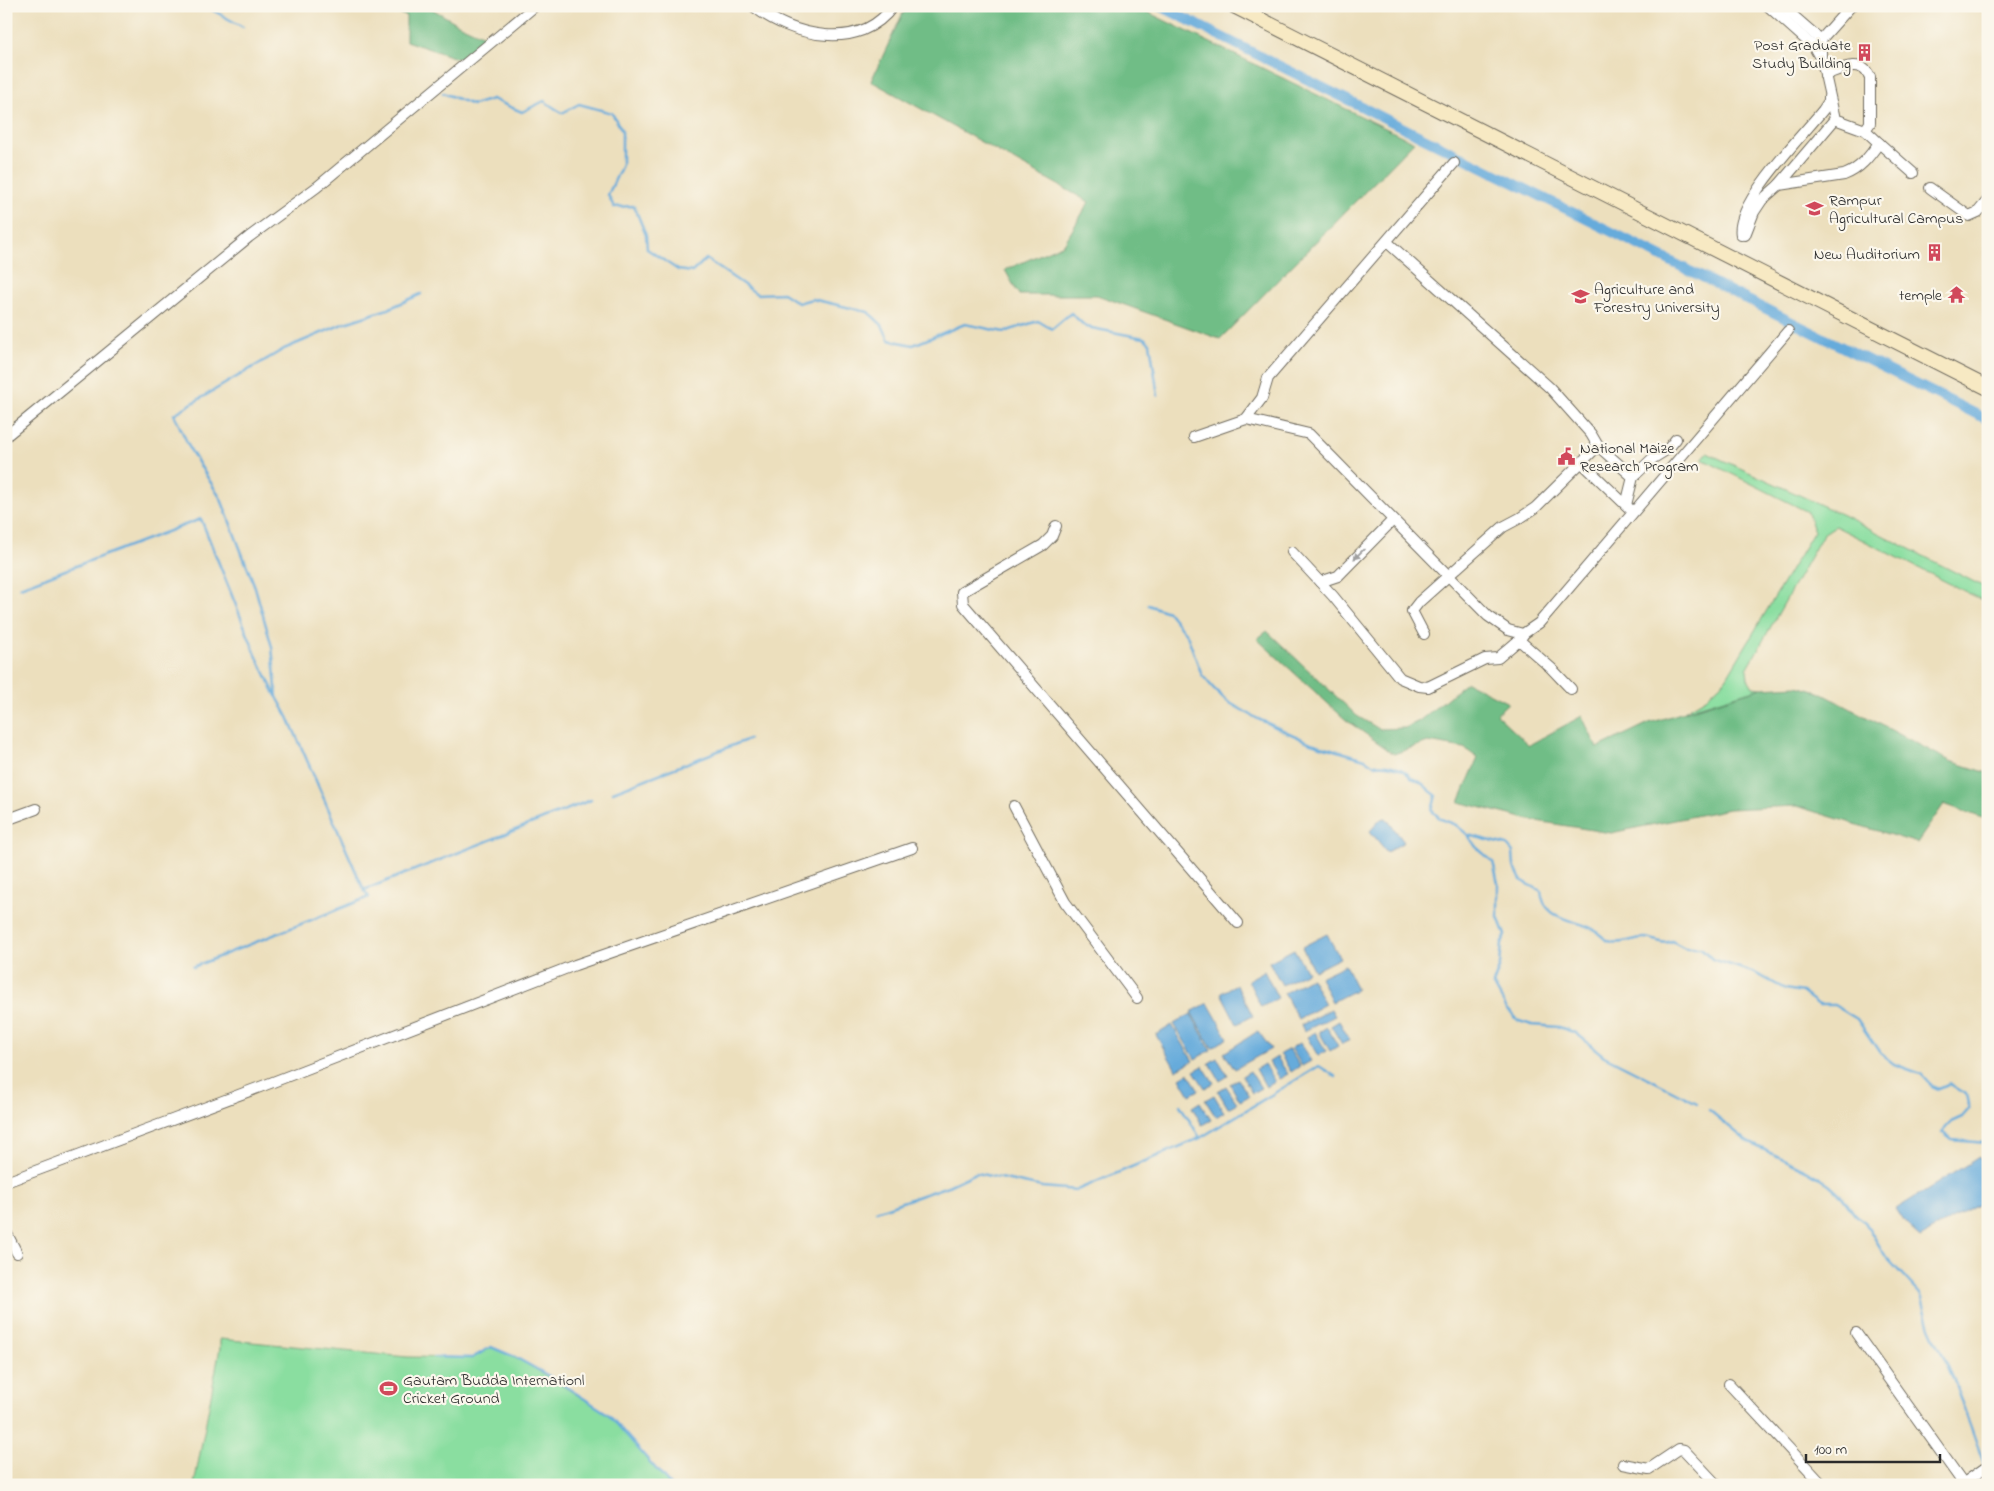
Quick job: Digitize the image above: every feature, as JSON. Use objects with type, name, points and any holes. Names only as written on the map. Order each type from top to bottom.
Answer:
[{"type":"main road","points":[[1234,6],[1988,388]]},
{"type":"street","points":[[6,436],[249,238],[317,187],[536,6]]},
{"type":"street","points":[[753,6],[777,21],[801,32],[840,35],[853,34],[865,29],[888,14],[893,6]]},
{"type":"street","points":[[1768,6],[1817,43]]},
{"type":"street","points":[[1782,6],[1817,43],[1830,101],[1750,201],[1739,226],[1743,235],[1762,200],[1779,185],[1835,118]]},
{"type":"street","points":[[1817,43],[1851,6]]},
{"type":"street","points":[[1825,75],[1855,65],[1861,66],[1868,71],[1870,77],[1870,123],[1865,130]]},
{"type":"street","points":[[1827,86],[1835,118]]},
{"type":"street","points":[[1835,118],[1865,130],[1913,173]]},
{"type":"street","points":[[1779,185],[1844,175],[1854,171],[1864,163],[1879,143]]},
{"type":"street","points":[[1246,419],[1262,398],[1268,378],[1454,163]]},
{"type":"street","points":[[1930,188],[1969,216],[1978,212],[1988,200]]},
{"type":"street","points":[[1387,242],[1550,388],[1591,434],[1598,446],[1632,477]]},
{"type":"street","points":[[1292,552],[1320,582],[1400,678],[1419,686],[1428,687],[1485,659],[1498,658],[1539,623],[1630,509],[1788,331]]},
{"type":"street","points":[[1194,437],[1246,419],[1309,434],[1500,626],[1521,637],[1571,689]]},
{"type":"street","points":[[1630,509],[1632,477],[1668,449],[1676,439]]},
{"type":"street","points":[[1424,634],[1412,610],[1448,575],[1503,527],[1535,508],[1598,446]]},
{"type":"street","points":[[1582,463],[1630,509]]},
{"type":"street","points":[[1320,582],[1338,576],[1393,520]]},
{"type":"street","points":[[1056,526],[1052,536],[1043,545],[962,592],[963,604],[1238,923]]},
{"type":"street","points":[[1014,806],[1065,902],[1136,998]]},
{"type":"street","points":[[6,820],[36,809]]},
{"type":"street","points":[[6,1182],[269,1084],[575,965],[912,848]]},
{"type":"street","points":[[6,1232],[17,1253]]},
{"type":"street","points":[[1856,1333],[1962,1484],[1988,1466]]},
{"type":"street","points":[[1729,1384],[1823,1485]]},
{"type":"street","points":[[1623,1464],[1649,1469],[1679,1449],[1684,1450],[1717,1485]]},
{"type":"green space","points":[[379,6],[427,6],[460,25],[489,38],[462,60],[406,41],[406,16]]},
{"type":"green space","points":[[912,6],[1135,6],[1414,142],[1220,339],[1097,295],[1019,295],[1005,270],[1064,244],[1089,202],[871,81],[903,13]]},
{"type":"green space","points":[[1707,453],[1843,515],[1988,589],[1988,603],[1835,526],[1823,534],[1747,669],[1748,679],[1753,687],[1761,688],[1684,711],[1706,698],[1726,679],[1814,531],[1808,512],[1702,459]]},
{"type":"green space","points":[[1267,631],[1357,716],[1379,729],[1405,728],[1419,721],[1467,682],[1508,703],[1496,714],[1529,745],[1582,716],[1597,748],[1649,723],[1761,688],[1797,686],[1819,692],[1950,761],[1988,773],[1988,820],[1944,804],[1917,843],[1796,806],[1729,809],[1611,833],[1530,820],[1459,802],[1478,758],[1464,748],[1428,742],[1394,754],[1346,720],[1257,639]]},
{"type":"green space","name":"Gautam Budda Internationl Cricket Ground","points":[[220,1339],[407,1357],[472,1358],[491,1347],[524,1362],[608,1414],[670,1485],[194,1485],[220,1348]]},
{"type":"water","points":[[1386,818],[1404,842],[1387,852],[1370,831],[1381,819]]},
{"type":"water","points":[[1327,934],[1340,958],[1314,971],[1302,947]]},
{"type":"water","points":[[1294,949],[1307,972],[1282,985],[1269,962]]},
{"type":"water","points":[[1345,965],[1357,989],[1332,1002],[1320,977]]},
{"type":"water","points":[[1264,971],[1278,998],[1261,1007],[1248,980]]},
{"type":"water","points":[[1311,978],[1325,1004],[1298,1019],[1284,993]]},
{"type":"water","points":[[1237,985],[1253,1016],[1237,1024],[1221,993]]},
{"type":"water","points":[[1208,1003],[1228,1038],[1212,1048],[1191,1012]]},
{"type":"water","points":[[1331,1009],[1335,1016],[1304,1031],[1301,1025]]},
{"type":"water","points":[[1191,1014],[1211,1050],[1195,1059],[1174,1024]]},
{"type":"water","points":[[1339,1021],[1350,1040],[1342,1044],[1331,1026]]},
{"type":"water","points":[[1172,1025],[1193,1061],[1176,1070],[1156,1035]]},
{"type":"water","points":[[1327,1027],[1338,1046],[1330,1051],[1319,1032]]},
{"type":"water","points":[[1258,1031],[1271,1049],[1235,1069],[1224,1053]]},
{"type":"water","points":[[1315,1032],[1326,1051],[1318,1056],[1307,1037]]},
{"type":"water","points":[[1300,1043],[1311,1061],[1302,1066],[1291,1048]]},
{"type":"water","points":[[1289,1049],[1300,1066],[1291,1072],[1280,1054]]},
{"type":"water","points":[[1277,1057],[1288,1074],[1279,1079],[1269,1062]]},
{"type":"water","points":[[1217,1058],[1228,1076],[1220,1081],[1209,1063]]},
{"type":"water","points":[[1264,1064],[1275,1082],[1266,1087],[1256,1069]]},
{"type":"water","points":[[1203,1066],[1214,1083],[1205,1088],[1194,1071]]},
{"type":"water","points":[[1250,1071],[1261,1088],[1252,1093],[1242,1076]]},
{"type":"water","points":[[1188,1073],[1199,1090],[1190,1095],[1180,1078]]},
{"type":"water","points":[[1238,1079],[1249,1096],[1240,1101],[1230,1084]]},
{"type":"water","points":[[1226,1086],[1237,1103],[1228,1108],[1218,1091]]},
{"type":"water","points":[[1214,1095],[1224,1112],[1216,1117],[1205,1100]]},
{"type":"water","points":[[1200,1102],[1211,1120],[1202,1125],[1192,1107]]},
{"type":"water","points":[[1979,1157],[1988,1174],[1988,1198],[1920,1237],[1906,1224],[1896,1209]]},
{"type":"waterway","points":[[205,6],[243,27]]},
{"type":"waterway","points":[[1160,6],[1988,420]]},
{"type":"waterway","points":[[443,93],[473,105],[492,99],[522,112],[544,101],[562,113],[579,104],[612,113],[622,131],[622,165],[608,195],[614,207],[634,206],[646,235],[647,249],[678,270],[692,272],[706,259],[757,294],[783,293],[798,303],[812,299],[868,312],[882,325],[889,340],[913,345],[965,324],[1004,332],[1038,321],[1052,329],[1071,313],[1086,327],[1144,338],[1150,343],[1158,396]]},
{"type":"waterway","points":[[421,294],[388,309],[345,323],[284,349],[174,414],[191,451],[221,499],[255,587],[272,647],[277,697],[288,717],[364,890],[591,800]]},
{"type":"waterway","points":[[20,587],[201,519],[256,655],[276,696]]},
{"type":"waterway","points":[[1148,605],[1168,612],[1187,635],[1202,675],[1228,702],[1258,719],[1311,743],[1365,759],[1374,765],[1389,765],[1404,771],[1436,795],[1432,811],[1441,819],[1456,825],[1468,835],[1507,845],[1513,852],[1514,866],[1521,880],[1541,891],[1543,901],[1553,913],[1593,929],[1604,939],[1612,942],[1620,943],[1647,938],[1664,942],[1672,941],[1685,948],[1701,948],[1712,959],[1755,973],[1785,989],[1802,992],[1819,1005],[1834,1005],[1857,1019],[1880,1053],[1894,1064],[1921,1074],[1932,1086],[1939,1089],[1950,1084],[1966,1094],[1969,1109],[1962,1117],[1951,1122],[1942,1132],[1952,1140],[1986,1143],[1988,1147]]},
{"type":"waterway","points":[[613,792],[749,739]]},
{"type":"waterway","points":[[1468,835],[1476,847],[1493,862],[1498,883],[1498,917],[1505,935],[1502,943],[1500,965],[1493,984],[1507,1009],[1519,1021],[1532,1025],[1559,1027],[1576,1033],[1604,1056],[1697,1103]]},
{"type":"waterway","points":[[193,967],[369,897],[364,890]]},
{"type":"waterway","points":[[876,1211],[948,1186],[976,1173],[1042,1187],[1077,1190],[1200,1138],[1319,1066],[1336,1077]]},
{"type":"waterway","points":[[1180,1105],[1200,1138]]},
{"type":"waterway","points":[[1709,1110],[1748,1142],[1808,1171],[1829,1184],[1841,1195],[1855,1215],[1865,1222],[1886,1257],[1921,1295],[1930,1327],[1953,1378],[1984,1464]]},
{"type":"waterway","points":[[434,1357],[472,1358],[491,1347],[515,1357],[551,1377],[608,1414],[670,1485]]},
{"type":"waterway","points":[[1987,1477],[1987,1485]]},
{"type":"place","name":"Post Graduate Study Building","points":[[1865,53]]},
{"type":"place","name":"Rampur Agricultural Campus","points":[[1815,208]]},
{"type":"place","name":"New Auditorium","points":[[1934,253]]},
{"type":"place","name":"temple","points":[[1956,294]]},
{"type":"place","name":"Agriculture and Forestry University","points":[[1580,297]]},
{"type":"place","name":"National Maize Research Program","points":[[1566,456]]},
{"type":"place","name":"Gautam Budda Internationl Cricket Ground","points":[[389,1388]]}]
